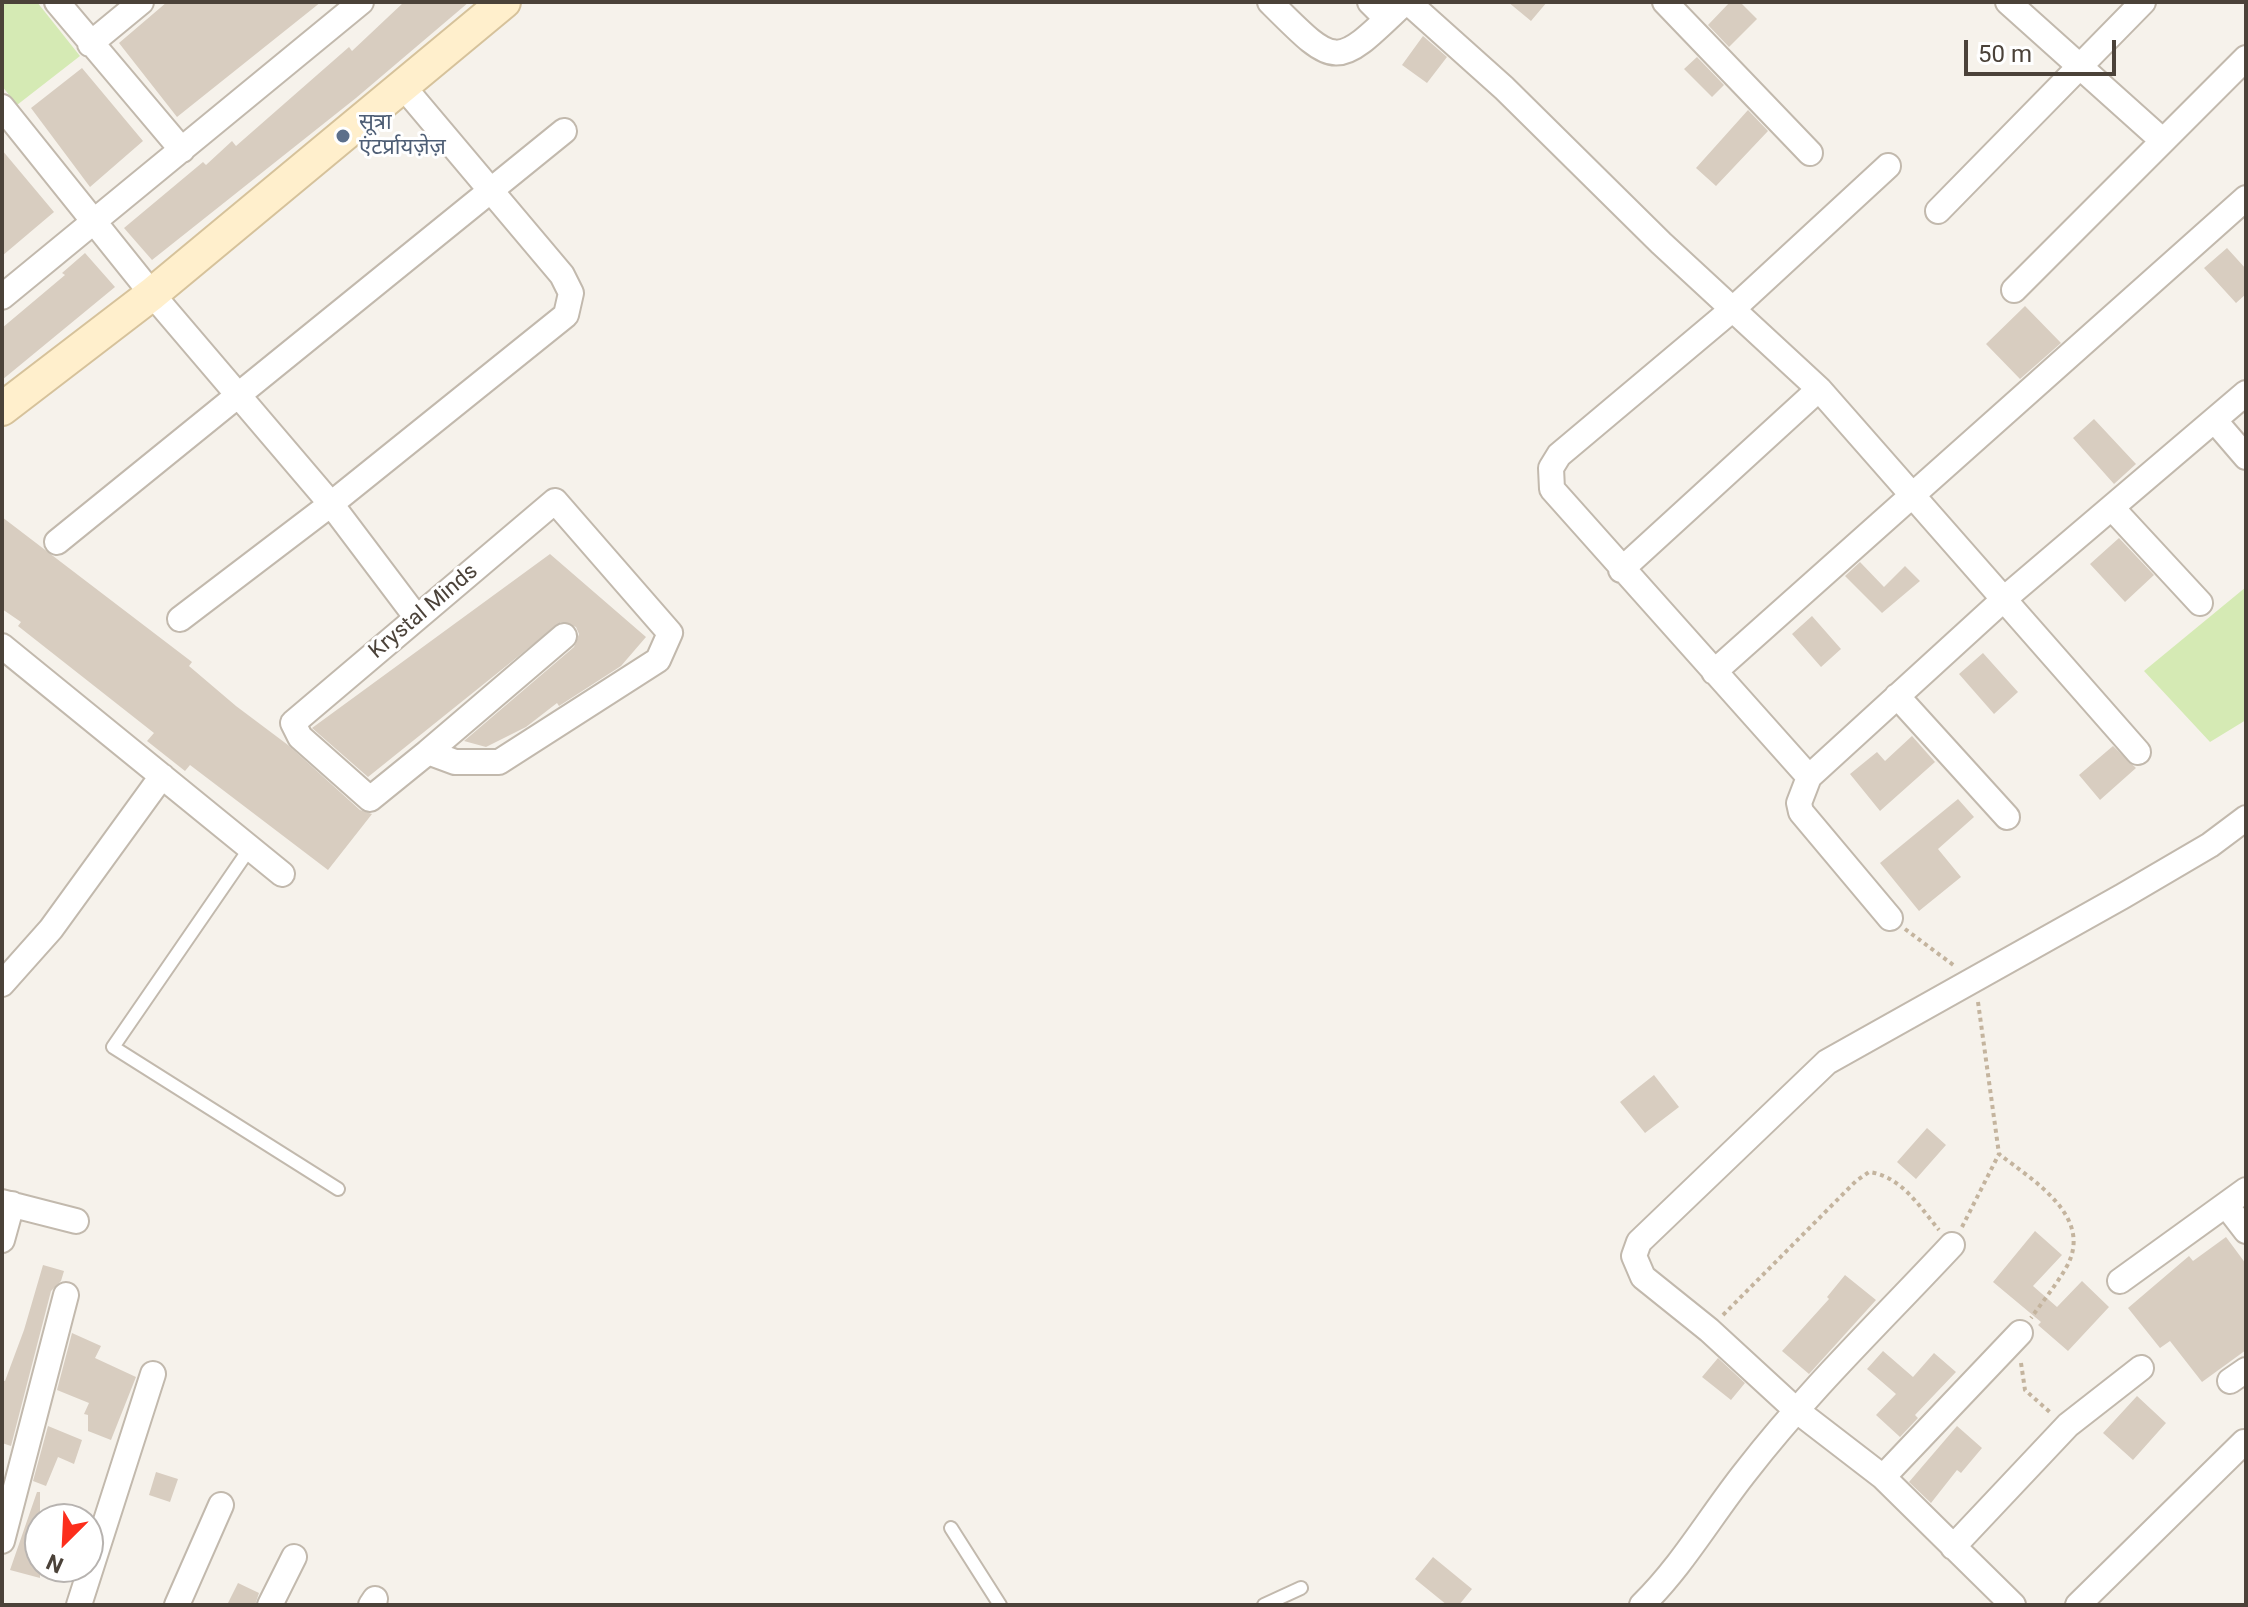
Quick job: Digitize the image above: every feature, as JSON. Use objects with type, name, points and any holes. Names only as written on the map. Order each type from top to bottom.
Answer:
[{"type":"street","points":[[57,2],[182,150]]},
{"type":"street","points":[[90,44],[141,2]]},
{"type":"street","points":[[2,297],[361,2]]},
{"type":"street","points":[[2,409],[152,294],[401,84],[504,2]]},
{"type":"street","points":[[1270,2],[1317,49],[1333,54],[1349,52],[1393,6],[1504,88],[1661,243],[1819,389],[2138,752]]},
{"type":"street","points":[[1665,2],[1810,153]]},
{"type":"street","points":[[2008,2],[2163,141]]},
{"type":"street","points":[[1938,211],[2143,2]]},
{"type":"street","points":[[2014,290],[2246,58]]},
{"type":"street","points":[[180,619],[331,504],[566,315],[571,293],[562,275],[401,84]]},
{"type":"street","points":[[2,107],[152,294],[331,504],[417,618]]},
{"type":"street","points":[[57,542],[564,131]]},
{"type":"street","points":[[1809,777],[1621,570],[1552,489],[1551,468],[1570,445],[1734,308],[1888,166]]},
{"type":"street","points":[[1714,672],[1912,492],[2220,225],[2246,198]]},
{"type":"street","points":[[1621,570],[1819,389]]},
{"type":"street","points":[[1890,918],[1801,812],[1799,803],[1809,777],[2004,599],[2246,393]]},
{"type":"street","points":[[2215,421],[2246,457]]},
{"type":"street","name":"Krystal Minds","points":[[555,501],[670,633],[658,660],[499,762],[455,762],[428,752],[370,799],[300,737],[293,723],[417,618],[555,501]]},
{"type":"street","points":[[2112,508],[2200,603]]},
{"type":"street","points":[[428,752],[564,636]]},
{"type":"street","points":[[2,646],[282,874]]},
{"type":"street","points":[[1897,696],[2007,817]]},
{"type":"street","points":[[2,984],[51,929],[162,776]]},
{"type":"street","points":[[2013,1605],[1883,1477],[1796,1410],[1709,1330],[1643,1277],[1634,1256],[1639,1242],[1827,1062],[1975,981],[2210,845],[2246,818]]},
{"type":"street","points":[[2120,1281],[2246,1190]]},
{"type":"street","points":[[2,1240],[7,1203],[76,1221]]},
{"type":"street","points":[[2226,1205],[2246,1231]]},
{"type":"street","points":[[1642,1605],[1661,1586],[1746,1470],[1796,1410],[1952,1245]]},
{"type":"street","points":[[2,1541],[66,1295]]},
{"type":"street","points":[[1883,1477],[2020,1333]]},
{"type":"street","points":[[1953,1547],[2068,1425],[2141,1368]]},
{"type":"street","points":[[79,1605],[153,1374]]},
{"type":"street","points":[[2078,1605],[2244,1442]]},
{"type":"street","points":[[177,1605],[221,1505]]},
{"type":"street","points":[[270,1605],[294,1557]]},
{"type":"lane","points":[[250,848],[113,1047],[338,1189]]},
{"type":"lane","points":[[951,1528],[1000,1605]]},
{"type":"lane","points":[[1264,1605],[1301,1588]]},
{"type":"path","points":[[1709,1330],[1869,1172],[1884,1174],[1907,1192],[1952,1245],[1999,1154],[1975,981],[1890,918]]},
{"type":"path","points":[[1999,1154],[2045,1190],[2070,1219],[2076,1240],[2068,1265],[2020,1333],[2025,1390],[2041,1407],[2068,1425]]},
{"type":"green space","points":[[2,2],[37,2],[80,56],[17,105],[2,86]]},
{"type":"green space","points":[[2246,587],[2246,720],[2210,742],[2144,671]]},
{"type":"building","points":[[167,2],[321,2],[177,117],[119,43]]},
{"type":"building","points":[[404,2],[469,2],[356,98],[152,260],[124,228],[203,162],[206,165],[232,141],[236,146],[349,47],[352,51]]},
{"type":"building","points":[[1508,2],[1547,2],[1531,21]]},
{"type":"building","points":[[1730,2],[1740,2],[1757,19],[1729,47],[1708,25]]},
{"type":"building","points":[[1423,36],[1447,57],[1427,83],[1402,65]]},
{"type":"building","points":[[1697,57],[1724,85],[1712,97],[1684,69]]},
{"type":"building","points":[[82,68],[143,141],[90,187],[31,108]]},
{"type":"building","points":[[1748,110],[1768,131],[1716,186],[1696,168]]},
{"type":"building","points":[[2,150],[54,212],[2,256]]},
{"type":"building","points":[[2227,248],[2246,269],[2246,294],[2236,303],[2204,268]]},
{"type":"building","points":[[85,253],[115,287],[2,380],[2,328],[65,275],[62,273]]},
{"type":"building","points":[[2025,306],[2061,343],[2020,379],[1986,344]]},
{"type":"building","points":[[2094,419],[2136,464],[2114,484],[2073,438]]},
{"type":"building","points":[[2,517],[192,662],[189,666],[236,706],[288,745],[360,810],[372,814],[328,870],[190,765],[185,771],[147,741],[154,733],[18,626],[21,622],[2,609]]},
{"type":"building","points":[[2119,538],[2154,575],[2125,602],[2090,564]]},
{"type":"building","points":[[550,554],[646,637],[621,666],[559,706],[557,703],[526,727],[486,747],[464,741],[574,647],[579,634],[576,627],[561,622],[368,777],[312,728]]},
{"type":"building","points":[[1860,562],[1884,587],[1905,566],[1920,581],[1882,613],[1845,576]]},
{"type":"building","points":[[1812,616],[1841,649],[1821,667],[1792,634]]},
{"type":"building","points":[[1983,653],[2018,692],[1994,714],[1959,674]]},
{"type":"building","points":[[1912,736],[1935,762],[1880,811],[1850,774],[1877,752],[1885,761]]},
{"type":"building","points":[[2113,746],[2136,768],[2100,800],[2079,775]]},
{"type":"building","points":[[1958,799],[1974,817],[1938,849],[1961,877],[1919,911],[1880,863]]},
{"type":"building","points":[[1654,1075],[1679,1107],[1645,1133],[1620,1102]]},
{"type":"building","points":[[1927,1128],[1946,1145],[1916,1179],[1897,1162]]},
{"type":"building","points":[[2035,1231],[2062,1255],[2033,1286],[2057,1307],[2082,1281],[2109,1307],[2068,1351],[2038,1325],[2041,1322],[1993,1282]]},
{"type":"building","points":[[2226,1237],[2246,1264],[2246,1350],[2202,1382],[2170,1341],[2160,1348],[2128,1308],[2189,1256],[2193,1261]]},
{"type":"building","points":[[43,1265],[64,1271],[61,1281],[51,1291],[11,1446],[2,1443],[2,1380],[5,1381],[24,1330]]},
{"type":"building","points":[[1845,1275],[1876,1300],[1809,1374],[1782,1351],[1829,1299],[1827,1297]]},
{"type":"building","points":[[72,1333],[101,1346],[95,1358],[136,1377],[111,1440],[88,1431],[88,1415],[84,1414],[89,1403],[57,1390]]},
{"type":"building","points":[[1883,1351],[1913,1377],[1934,1353],[1956,1372],[1915,1415],[1918,1418],[1900,1437],[1876,1415],[1896,1394],[1867,1369]]},
{"type":"building","points":[[1718,1358],[1745,1383],[1731,1400],[1702,1377]]},
{"type":"building","points":[[2137,1396],[2166,1423],[2133,1460],[2103,1433]]},
{"type":"building","points":[[48,1426],[82,1440],[74,1464],[58,1457],[46,1486],[33,1481]]},
{"type":"building","points":[[1957,1426],[1982,1448],[1961,1473],[1957,1470],[1931,1503],[1909,1482]]},
{"type":"building","points":[[156,1472],[178,1479],[170,1502],[149,1495]]},
{"type":"building","points":[[37,1492],[40,1492],[40,1503],[33,1503]]},
{"type":"building","points":[[24,1530],[24,1574],[10,1570]]},
{"type":"building","points":[[1433,1557],[1472,1589],[1459,1605],[1447,1605],[1415,1579]]},
{"type":"building","points":[[238,1583],[259,1593],[255,1605],[227,1605]]},
{"type":"place","name":"सूत्रा एंटर्प्रायज़ेज़","points":[[343,136]]}]
